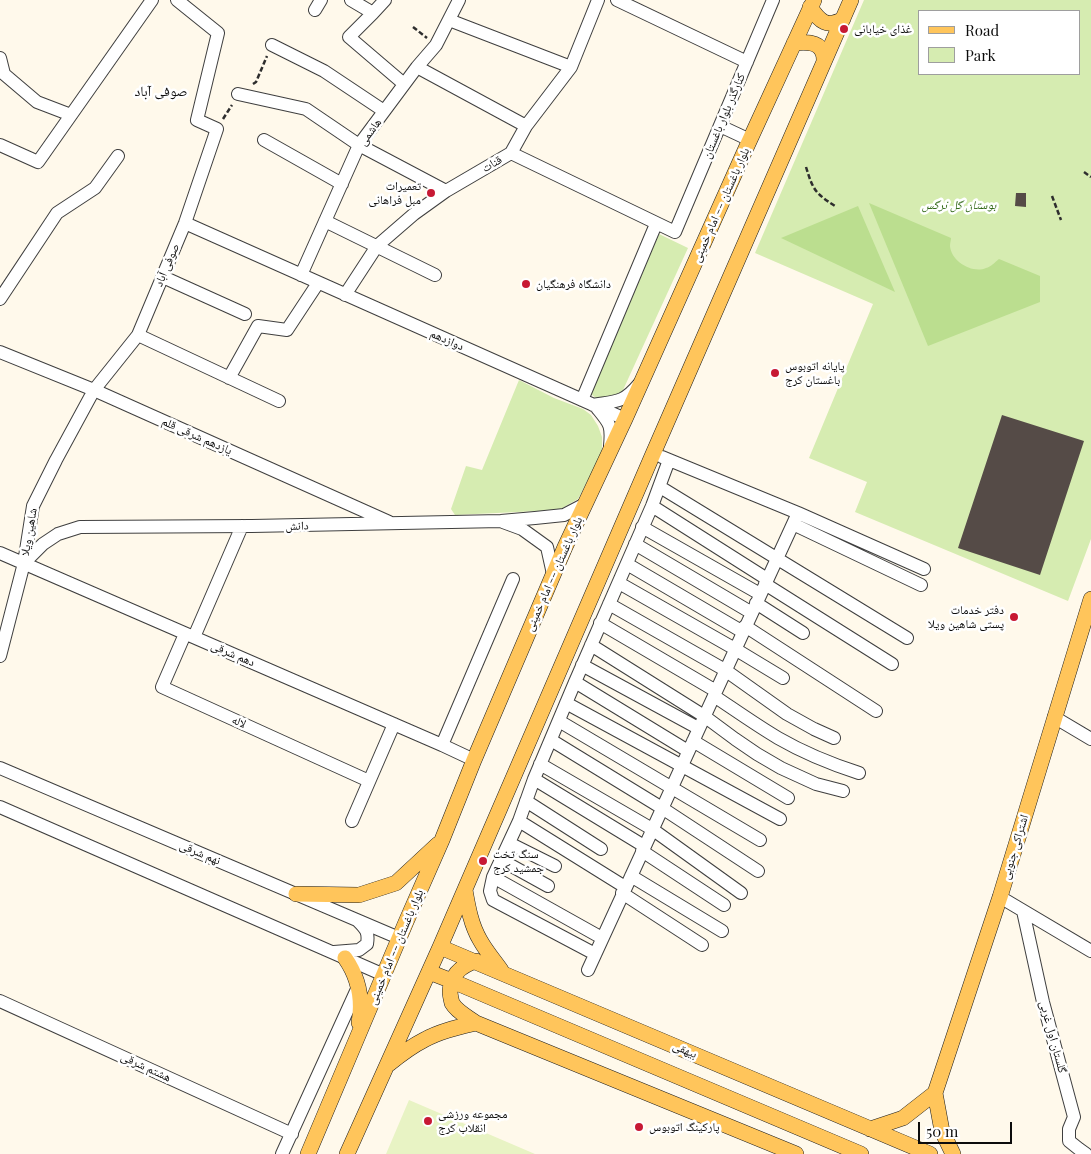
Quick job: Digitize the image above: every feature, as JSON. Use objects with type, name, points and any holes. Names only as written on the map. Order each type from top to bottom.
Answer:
[{"type":"main road","points":[[347,1154],[429,972],[851,0]]},
{"type":"main road","points":[[812,4],[821,21],[829,24],[843,19]]},
{"type":"main road","name":"بلوار باغستان -- امام خمینی","points":[[308,1154],[553,574],[812,4]]},
{"type":"main road","points":[[794,43],[805,41],[816,44],[822,50],[824,60]]},
{"type":"main road","name":"اشتراکی جنوبی","points":[[953,1154],[942,1131],[936,1093],[1000,897],[1091,599]]},
{"type":"main road","points":[[296,894],[359,895],[396,883],[442,840]]},
{"type":"main road","points":[[464,890],[471,920],[479,939],[504,973]]},
{"type":"main road","name":"بیهقی","points":[[440,946],[930,1154]]},
{"type":"main road","points":[[338,955],[352,969],[358,987],[361,1009],[358,1036]]},
{"type":"main road","points":[[476,961],[460,969],[452,981],[450,997],[461,1013],[476,1023],[796,1154]]},
{"type":"main road","points":[[429,972],[861,1154]]},
{"type":"main road","points":[[388,1065],[410,1048],[426,1039],[441,1032],[476,1023]]},
{"type":"main road","points":[[870,1129],[903,1118],[936,1093]]},
{"type":"street","points":[[0,145],[38,162],[152,0]]},
{"type":"street","points":[[176,0],[218,33],[197,120],[217,129]]},
{"type":"street","points":[[350,0],[373,13]]},
{"type":"street","points":[[385,0],[349,35],[349,38],[404,84]]},
{"type":"street","name":"هاشمی","points":[[300,275],[359,145],[417,67],[436,45],[459,0]]},
{"type":"street","name":"قنات","points":[[345,294],[377,246],[414,214],[446,191],[511,154],[526,126],[571,67],[598,0]]},
{"type":"street","points":[[617,0],[747,62]]},
{"type":"street","name":"کنارگذر بلوار باغستان","points":[[656,224],[675,232],[773,0]]},
{"type":"street","points":[[449,20],[571,67]]},
{"type":"street","points":[[272,46],[324,71],[384,111]]},
{"type":"street","points":[[0,58],[4,74],[37,102],[71,114]]},
{"type":"street","points":[[417,67],[526,126]]},
{"type":"street","points":[[238,94],[306,109],[359,145],[446,191]]},
{"type":"street","points":[[720,126],[750,140]]},
{"type":"street","name":"صوفی آباد","points":[[94,390],[138,335],[185,223],[217,129]]},
{"type":"street","points":[[264,140],[342,184]]},
{"type":"street","points":[[511,154],[656,224],[588,402]]},
{"type":"street","points":[[0,299],[57,213],[95,188],[118,156]]},
{"type":"street","points":[[325,221],[434,275]]},
{"type":"street","name":"دوازدهم","points":[[185,223],[625,419]]},
{"type":"street","points":[[163,277],[245,314]]},
{"type":"street","points":[[229,378],[258,326],[287,330],[318,283]]},
{"type":"street","points":[[138,335],[278,401]]},
{"type":"street","name":"یازدهم شرقی قلم","points":[[0,352],[94,390],[392,524]]},
{"type":"street","points":[[588,402],[618,401],[629,395],[643,378]]},
{"type":"street","name":"شاهین ویلا","points":[[0,656],[24,563],[33,506],[94,390]]},
{"type":"street","points":[[588,402],[608,422],[612,431],[608,454]]},
{"type":"street","points":[[653,454],[795,518],[924,569]]},
{"type":"street","points":[[595,954],[493,900],[490,891],[493,877],[600,623],[652,506],[669,460]]},
{"type":"street","points":[[660,487],[907,638]]},
{"type":"street","points":[[501,520],[564,515],[585,504]]},
{"type":"street","points":[[652,506],[760,594],[803,633]]},
{"type":"street","points":[[588,970],[795,518]]},
{"type":"street","points":[[795,518],[921,585]]},
{"type":"street","name":"دانش","points":[[24,563],[43,544],[58,534],[80,527],[392,524],[501,520],[522,530],[547,547],[553,574]]},
{"type":"street","points":[[190,636],[242,526]]},
{"type":"street","points":[[642,527],[760,594],[892,664]]},
{"type":"street","points":[[635,544],[760,594]]},
{"type":"street","name":"دهم شرقی","points":[[0,553],[474,760]]},
{"type":"street","points":[[627,564],[744,629],[876,711]]},
{"type":"street","points":[[442,745],[513,579]]},
{"type":"street","points":[[619,583],[783,678]]},
{"type":"street","points":[[609,604],[725,670],[787,714],[834,738]]},
{"type":"street","points":[[600,623],[715,693],[777,738],[830,764],[859,773]]},
{"type":"street","name":"لاله","points":[[190,636],[162,687],[369,781]]},
{"type":"street","points":[[591,645],[704,716],[734,739],[781,768],[816,784],[843,791]]},
{"type":"street","points":[[582,665],[698,728]]},
{"type":"street","points":[[575,682],[788,798]]},
{"type":"street","points":[[566,703],[780,819]]},
{"type":"street","points":[[1054,717],[1091,739]]},
{"type":"street","points":[[559,721],[760,840]]},
{"type":"street","points":[[352,821],[394,724]]},
{"type":"street","points":[[551,740],[662,808],[758,871]]},
{"type":"street","points":[[540,764],[652,829],[741,893]]},
{"type":"street","name":"نهم شرقی","points":[[0,768],[399,938]]},
{"type":"street","points":[[534,779],[643,849],[724,905]]},
{"type":"street","points":[[526,801],[601,849]]},
{"type":"street","points":[[0,807],[384,975]]},
{"type":"street","points":[[518,821],[626,885],[722,931]]},
{"type":"street","points":[[508,843],[555,866]]},
{"type":"street","points":[[501,860],[548,886]]},
{"type":"street","points":[[493,877],[602,938]]},
{"type":"street","points":[[626,885],[702,946]]},
{"type":"street","points":[[1000,897],[1091,951]]},
{"type":"street","name":"گلستان اول غربی","points":[[1023,911],[1043,1002],[1074,1117],[1069,1129],[1069,1141],[1086,1154]]},
{"type":"street","points":[[338,955],[359,950],[367,944],[368,936],[357,920]]},
{"type":"street","points":[[282,1154],[358,987]]},
{"type":"street","name":"هشتم شرقی","points":[[0,1001],[292,1134]]},
{"type":"path","points":[[413,26],[436,45]]},
{"type":"path","points":[[217,129],[238,94],[256,82],[272,46]]},
{"type":"path","points":[[806,167],[812,186],[819,196],[835,206]]},
{"type":"path","points":[[1084,172],[1091,177]]},
{"type":"path","points":[[1052,196],[1061,220]]},
{"type":"green space","name":"بوستان گل نرگس","points":[[864,0],[1091,0],[1091,539],[1068,601],[855,512],[867,482],[809,458],[873,304],[755,253]]},
{"type":"green space","points":[[869,203],[951,238],[950,246],[954,257],[969,268],[986,268],[999,259],[1040,276],[1040,302],[928,346]]},
{"type":"green space","points":[[858,206],[895,292],[781,238]]},
{"type":"green space","points":[[659,234],[688,248],[618,401],[597,399],[591,394]]},
{"type":"green space","points":[[519,380],[554,398],[583,409],[591,415],[602,437],[602,453],[578,499],[559,510],[455,515],[451,509],[466,466],[482,470]]},
{"type":"green space","name":"مجموعه ورزشی انقلاب کرج","points":[[409,1100],[535,1154],[386,1154]]},
{"type":"building","points":[[1016,193],[1026,193],[1026,207],[1015,206]]},
{"type":"building","points":[[1002,415],[1084,441],[1040,575],[958,548]]},
{"type":"place","name":"غذای خیابانی","points":[[844,29]]},
{"type":"place","name":"تعمیرات مبل فراهانی","points":[[431,193]]},
{"type":"place","name":"دانشگاه فرهنگیان","points":[[526,284]]},
{"type":"place","name":"پایانه اتوبوس باغستان کرج","points":[[775,373]]},
{"type":"place","name":"دفتر خدمات پستی شاهین ویلا","points":[[1014,617]]},
{"type":"place","name":"سنگ تخت جمشید کرج","points":[[483,861]]},
{"type":"place","name":"مجموعه ورزشی انقلاب کرج","points":[[428,1121]]},
{"type":"place","name":"پارکینگ اتوبوس","points":[[639,1127]]},
{"type":"district","name":"صوفی آباد","points":[[161,92]]}]
